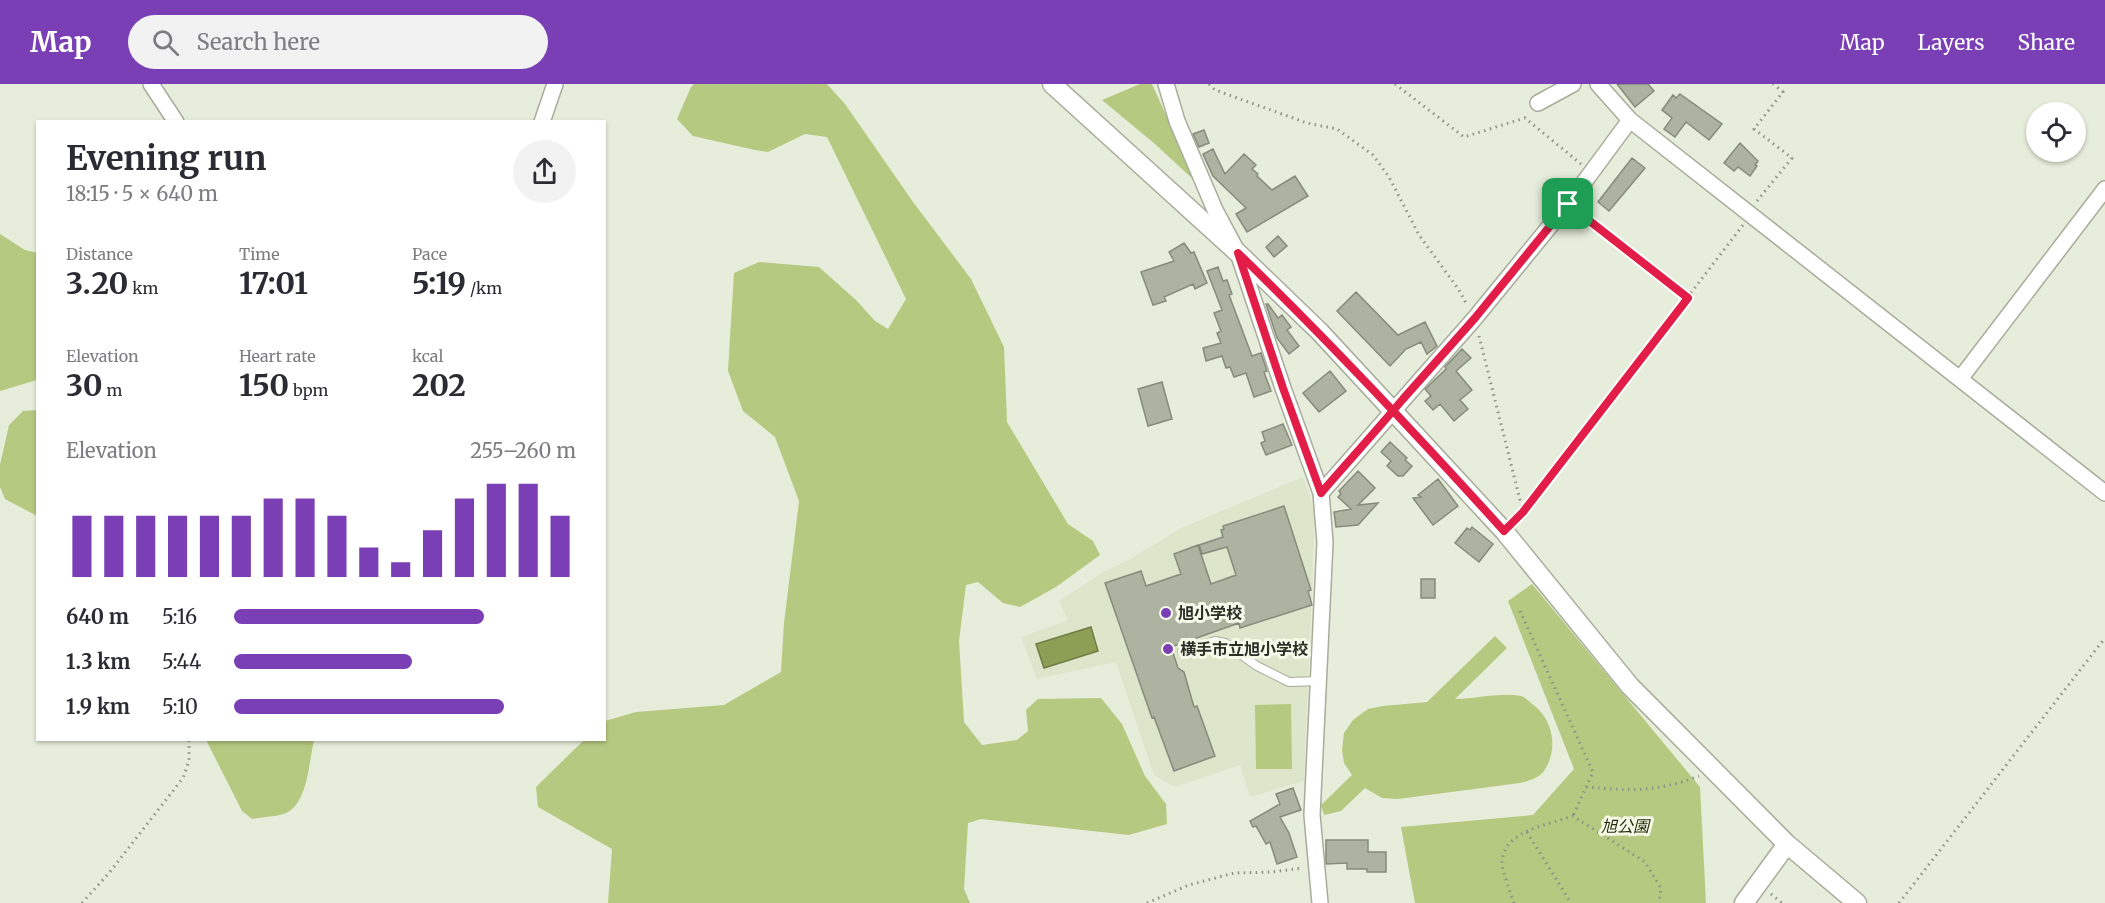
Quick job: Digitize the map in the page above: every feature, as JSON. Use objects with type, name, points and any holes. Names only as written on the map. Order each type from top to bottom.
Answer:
[{"type":"street","points":[[152,84],[175,120]]},
{"type":"street","points":[[543,120],[555,84]]},
{"type":"street","points":[[1052,84],[1080,107],[1238,253],[1320,332],[1504,531],[1630,686],[1787,844],[1857,903]]},
{"type":"street","points":[[1166,84],[1176,121],[1215,210],[1238,253],[1321,493],[1325,543],[1312,815],[1320,903]]},
{"type":"street","points":[[1538,103],[1573,84]]},
{"type":"street","points":[[1599,84],[1630,120],[2105,493]]},
{"type":"street","points":[[1321,493],[1475,318],[1568,204],[1630,120]]},
{"type":"street","points":[[1960,379],[2105,189]]},
{"type":"street","points":[[1744,903],[1787,844]]},
{"type":"lane","points":[[1182,651],[1215,641],[1225,643],[1257,666],[1289,682],[1319,681]]},
{"type":"path","points":[[1209,84],[1215,90],[1307,123],[1337,129],[1373,155],[1389,177],[1419,235],[1459,290],[1475,318],[1523,512]]},
{"type":"path","points":[[1395,84],[1464,136],[1525,118],[1591,173]]},
{"type":"path","points":[[1504,531],[1523,512],[1688,298],[1792,158],[1754,129],[1783,92],[1773,84]]},
{"type":"path","points":[[1568,204],[1688,298]]},
{"type":"path","points":[[1514,903],[1502,864],[1507,845],[1527,832],[1572,816],[1593,772],[1520,611]]},
{"type":"path","points":[[1899,903],[2105,638]]},
{"type":"path","points":[[82,903],[109,873],[183,778],[189,761],[189,741]]},
{"type":"path","points":[[1586,787],[1631,791],[1676,785],[1713,771]]},
{"type":"path","points":[[1572,816],[1645,862],[1661,888],[1659,903]]},
{"type":"path","points":[[1527,832],[1571,903]]},
{"type":"path","points":[[1147,903],[1189,885],[1234,873],[1272,873],[1317,867]]},
{"type":"shaded area","name":"横手市立旭小学校","points":[[1303,477],[1315,513],[1304,781],[1250,797],[1240,765],[1175,787],[1154,775],[1116,662],[1037,679],[1021,637],[1068,620],[1059,601],[1102,573],[1132,558],[1181,528]]},
{"type":"shaded area","points":[[1091,627],[1098,651],[1044,668],[1036,644]]},
{"type":"green space","points":[[694,84],[827,84],[845,104],[913,202],[971,279],[1004,347],[1007,422],[1068,524],[1093,541],[1100,555],[1056,587],[1020,607],[1003,603],[978,582],[966,585],[959,641],[964,722],[982,745],[1017,740],[1028,731],[1026,710],[1038,699],[1101,698],[1122,724],[1145,776],[1166,804],[1167,824],[1129,835],[981,819],[968,823],[964,889],[970,903],[608,903],[612,849],[538,807],[536,787],[583,741],[606,741],[606,721],[636,712],[724,705],[781,672],[784,623],[799,501],[775,437],[743,411],[728,371],[734,273],[759,262],[819,267],[856,300],[875,321],[888,329],[906,299],[827,137],[805,134],[768,152],[693,136],[677,119]]},
{"type":"green space","points":[[1140,84],[1152,84],[1196,182],[1102,100]]},
{"type":"green space","points":[[0,234],[25,250],[36,253],[36,380],[0,391]]},
{"type":"green space","points":[[36,410],[36,515],[5,499],[0,487],[0,465],[9,425],[23,411]]},
{"type":"green space","name":"旭公園","points":[[1532,584],[1700,787],[1706,903],[1415,903],[1401,827],[1533,815],[1574,769],[1508,601]]},
{"type":"green space","points":[[1495,636],[1507,648],[1455,699],[1505,695],[1521,696],[1528,700],[1545,717],[1552,734],[1551,753],[1544,771],[1533,779],[1520,783],[1398,799],[1382,798],[1365,788],[1341,811],[1324,815],[1321,805],[1352,775],[1344,763],[1342,750],[1344,733],[1353,720],[1368,709],[1427,702]]},
{"type":"green space","points":[[1291,704],[1292,769],[1256,769],[1255,705]]},
{"type":"green space","points":[[207,741],[314,741],[303,791],[293,808],[286,813],[252,819],[242,811]]},
{"type":"building","points":[[1617,84],[1648,84],[1654,91],[1635,107]]},
{"type":"building","points":[[1680,94],[1722,124],[1709,140],[1686,122],[1675,137],[1664,129],[1672,118],[1662,110],[1673,95],[1676,98]]},
{"type":"building","points":[[1204,130],[1209,143],[1199,147],[1193,134]]},
{"type":"building","points":[[1740,143],[1758,161],[1750,176],[1738,167],[1734,171],[1724,163]]},
{"type":"building","points":[[1213,149],[1225,174],[1244,154],[1256,165],[1252,169],[1258,174],[1257,176],[1272,190],[1295,176],[1308,196],[1247,232],[1236,214],[1246,208],[1213,176],[1203,154]]},
{"type":"building","points":[[1632,158],[1645,168],[1609,211],[1598,202]]},
{"type":"building","points":[[1278,236],[1287,246],[1274,257],[1266,247]]},
{"type":"building","points":[[1184,243],[1191,253],[1194,252],[1207,283],[1195,289],[1193,284],[1164,297],[1166,301],[1153,305],[1141,272],[1174,261],[1169,252]]},
{"type":"building","points":[[1218,267],[1223,281],[1227,280],[1232,294],[1229,295],[1252,356],[1261,353],[1267,371],[1264,372],[1271,391],[1254,397],[1246,373],[1234,377],[1230,367],[1226,368],[1222,356],[1206,361],[1203,348],[1221,343],[1217,333],[1221,331],[1214,313],[1222,310],[1207,271]]},
{"type":"building","points":[[1356,292],[1398,335],[1425,322],[1437,346],[1427,354],[1421,342],[1406,349],[1390,366],[1337,311]]},
{"type":"building","points":[[1266,304],[1278,318],[1282,315],[1291,327],[1287,330],[1299,346],[1289,354],[1277,338]]},
{"type":"building","points":[[1462,349],[1471,358],[1456,371],[1472,390],[1460,400],[1468,409],[1454,421],[1440,404],[1433,410],[1425,401],[1431,396],[1425,389],[1446,369],[1445,367]]},
{"type":"building","points":[[1330,371],[1346,391],[1319,412],[1303,393]]},
{"type":"building","points":[[1162,382],[1172,419],[1148,426],[1138,389]]},
{"type":"building","points":[[1283,424],[1292,445],[1266,455],[1261,443],[1265,441],[1262,432]]},
{"type":"building","points":[[1390,442],[1412,466],[1403,476],[1398,476],[1387,466],[1391,461],[1381,452]]},
{"type":"building","points":[[1358,471],[1375,488],[1358,505],[1378,503],[1358,525],[1336,527],[1334,512],[1351,509],[1338,497],[1341,494],[1339,491]]},
{"type":"building","points":[[1438,479],[1458,506],[1433,525],[1413,498],[1421,497],[1418,495]]},
{"type":"building","name":"旭小学校","points":[[1284,506],[1311,590],[1308,591],[1312,605],[1240,628],[1239,623],[1171,647],[1178,668],[1184,672],[1194,707],[1197,706],[1215,756],[1174,771],[1154,717],[1152,718],[1105,583],[1141,571],[1146,586],[1181,574],[1174,554],[1198,545],[1211,584],[1236,575],[1227,547],[1202,554],[1199,545],[1223,537],[1221,530],[1224,529],[1223,526]]},
{"type":"building","points":[[1472,527],[1493,544],[1479,562],[1455,543],[1467,528],[1470,530]]},
{"type":"building","points":[[1421,579],[1435,579],[1435,598],[1421,598]]},
{"type":"building","points":[[1293,788],[1301,810],[1280,817],[1289,833],[1297,857],[1277,864],[1270,842],[1266,844],[1256,826],[1253,827],[1250,821],[1280,804],[1276,794]]},
{"type":"building","points":[[1326,840],[1368,840],[1368,852],[1386,852],[1386,872],[1347,869],[1347,863],[1326,864]]},
{"type":"place","name":"旭小学校","points":[[1166,613]]},
{"type":"place","name":"横手市立旭小学校","points":[[1168,649]]},
{"type":"route","points":[[1568,204],[1475,318],[1403,399],[1394,410],[1321,493],[1238,253],[1320,332],[1394,410],[1504,531],[1523,512],[1688,298],[1568,204]]}]
